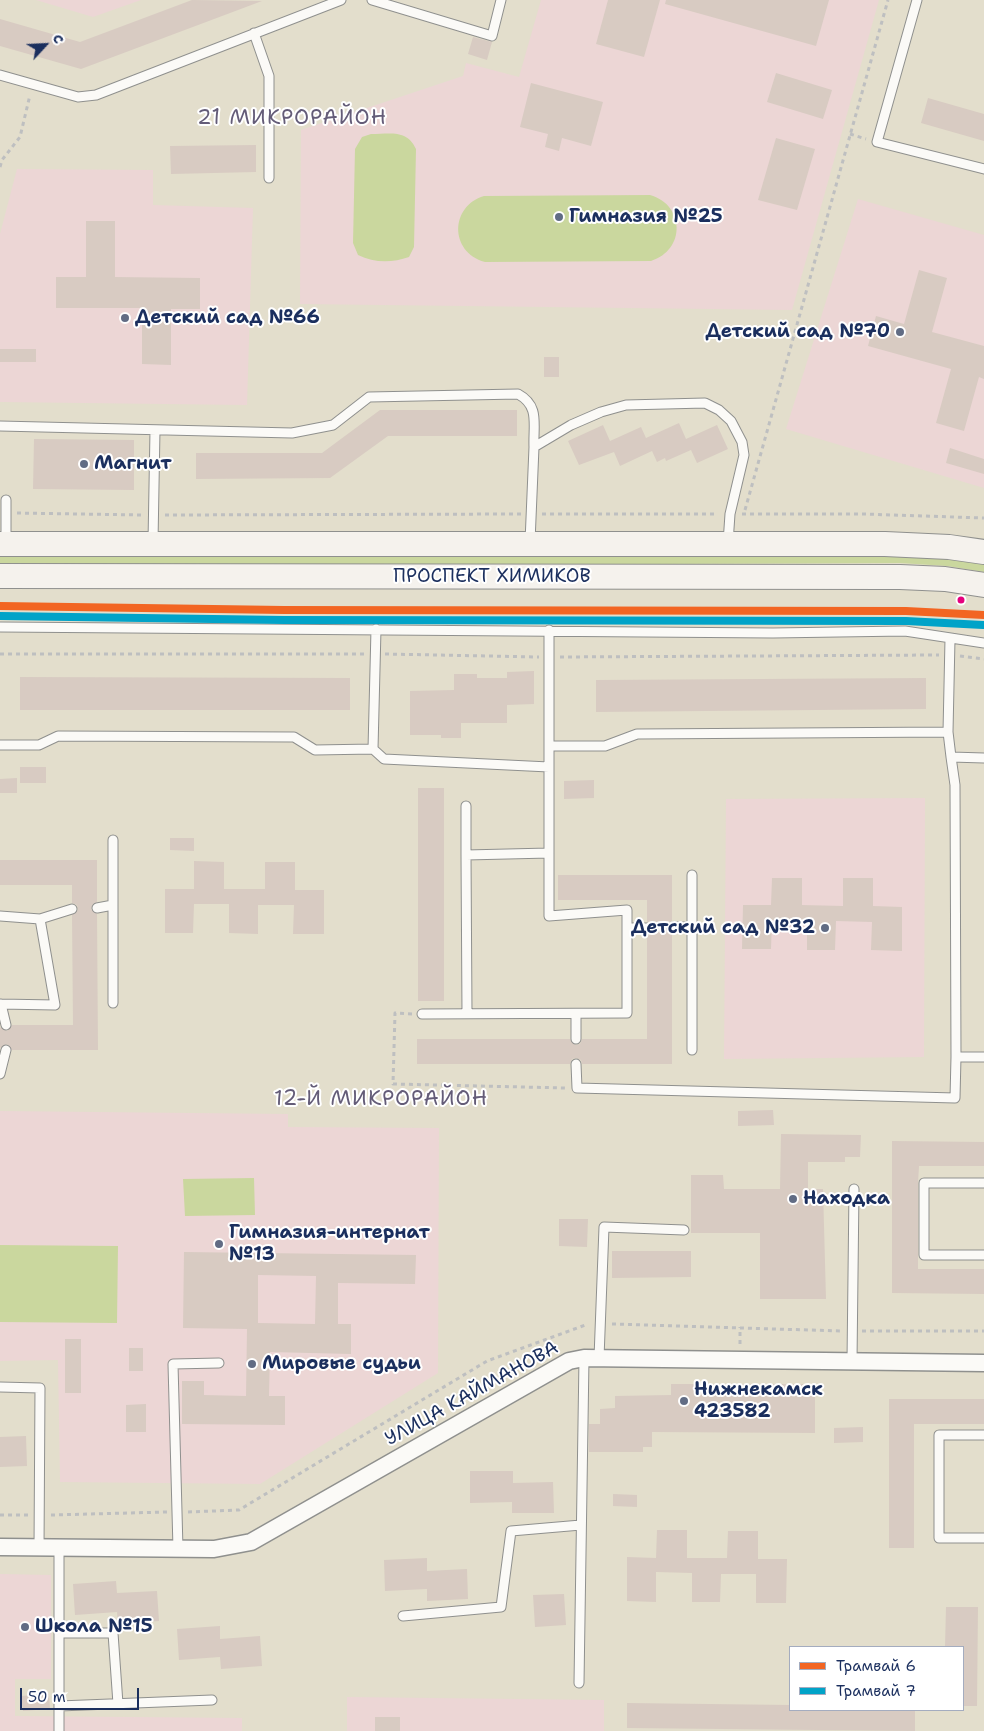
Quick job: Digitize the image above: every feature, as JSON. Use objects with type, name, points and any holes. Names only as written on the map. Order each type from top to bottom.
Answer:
[{"type":"main road","name":"ПРОСПЕКТ ХИМИКОВ","points":[[3,544],[885,544],[949,547],[984,552]]},
{"type":"main road","name":"ПРОСПЕКТ ХИМИКОВ","points":[[0,576],[900,577],[945,579],[984,585]]},
{"type":"street","name":"УЛИЦА КАЙМАНОВА","points":[[0,1548],[214,1549],[251,1542],[569,1361],[591,1358],[984,1363]]},
{"type":"lane","points":[[0,76],[78,97],[96,95],[342,0]]},
{"type":"lane","points":[[372,0],[492,36],[501,0]]},
{"type":"lane","points":[[917,0],[877,142],[984,169]]},
{"type":"lane","points":[[254,34],[269,76],[269,178]]},
{"type":"lane","points":[[0,426],[292,433],[333,424],[368,397],[518,394],[528,400],[533,407],[534,447],[530,544]]},
{"type":"lane","points":[[534,447],[572,425],[602,412],[626,405],[705,403],[719,410],[731,421],[742,442],[744,455],[730,514],[728,545]]},
{"type":"lane","points":[[153,545],[155,430]]},
{"type":"lane","points":[[3,544],[6,500]]},
{"type":"lane","points":[[0,628],[904,631],[984,643]]},
{"type":"lane","points":[[373,749],[376,629]]},
{"type":"lane","points":[[422,1014],[627,1013],[627,910],[549,916],[549,630]]},
{"type":"lane","points":[[576,1064],[577,1088],[955,1098],[955,785],[948,732],[950,639]]},
{"type":"lane","points":[[549,746],[605,746],[638,734],[948,732]]},
{"type":"lane","points":[[0,745],[39,745],[58,736],[294,737],[315,750],[373,749],[384,759],[549,768]]},
{"type":"lane","points":[[951,757],[984,758]]},
{"type":"lane","points":[[466,806],[467,1014]]},
{"type":"lane","points":[[113,840],[113,1003]]},
{"type":"lane","points":[[466,854],[549,853]]},
{"type":"lane","points":[[692,875],[692,1050]]},
{"type":"lane","points":[[97,908],[113,905]]},
{"type":"lane","points":[[0,916],[40,919],[72,909]]},
{"type":"lane","points":[[6,1025],[0,1004],[55,1005],[40,919]]},
{"type":"lane","points":[[672,927],[692,927]]},
{"type":"lane","points":[[627,928],[647,928]]},
{"type":"lane","points":[[576,1014],[576,1039]]},
{"type":"lane","points":[[0,1074],[6,1050]]},
{"type":"lane","points":[[956,1057],[984,1057]]},
{"type":"lane","points":[[984,1183],[924,1183],[924,1255],[984,1255]]},
{"type":"lane","points":[[852,1361],[854,1189]]},
{"type":"lane","points":[[579,1683],[581,1524],[591,1358],[604,1227],[684,1230]]},
{"type":"lane","points":[[178,1549],[173,1364],[219,1363]]},
{"type":"lane","points":[[0,1387],[40,1388],[39,1548]]},
{"type":"lane","points":[[984,1435],[939,1434],[939,1538],[984,1538]]},
{"type":"lane","points":[[402,1616],[501,1607],[511,1531],[581,1524]]},
{"type":"lane","points":[[59,1548],[59,1731]]},
{"type":"lane","points":[[59,1633],[113,1633],[118,1704]]},
{"type":"lane","points":[[59,1706],[212,1700]]},
{"type":"path","points":[[744,514],[888,0]]},
{"type":"path","points":[[0,167],[2,160],[20,137],[33,86]]},
{"type":"path","points":[[6,512],[153,515],[864,514],[984,518]]},
{"type":"path","points":[[0,654],[376,654],[548,657],[950,655],[984,659]]},
{"type":"path","points":[[422,1014],[394,1013],[393,1084],[577,1088]]},
{"type":"shaded area","points":[[36,0],[141,0],[93,17]]},
{"type":"shaded area","name":"Гимназия №25","points":[[541,0],[879,0],[792,310],[300,304],[301,130],[463,76],[466,63],[519,77]]},
{"type":"shaded area","name":"Детский сад №66","points":[[17,169],[153,170],[153,205],[253,208],[247,405],[0,402],[0,234]]},
{"type":"shaded area","name":"Детский сад №70","points":[[858,199],[984,235],[984,488],[786,429]]},
{"type":"shaded area","name":"Детский сад №32","points":[[925,798],[924,1057],[724,1059],[726,799]]},
{"type":"shaded area","name":"Гимназия-интернат №13","points":[[0,1111],[288,1114],[288,1127],[439,1128],[438,1373],[260,1484],[60,1482],[58,1360],[0,1361]]},
{"type":"shaded area","name":"Школа №15","points":[[0,1574],[51,1575],[51,1679],[15,1679],[15,1716],[242,1718],[242,1731],[0,1731]]},
{"type":"shaded area","points":[[347,1697],[604,1700],[604,1731],[347,1731]]},
{"type":"green space","points":[[391,133],[403,135],[408,138],[416,149],[414,247],[409,257],[403,259],[390,261],[370,260],[358,255],[353,243],[355,149],[362,137],[371,134]]},
{"type":"green space","points":[[650,195],[662,200],[670,208],[675,217],[677,228],[671,247],[651,261],[485,262],[473,257],[465,249],[460,239],[458,229],[465,209],[473,201],[484,196]]},
{"type":"green space","points":[[0,556],[900,557],[948,558],[984,564],[984,572],[947,566],[900,563],[212,566],[0,564]]},
{"type":"green space","points":[[254,1178],[255,1215],[185,1216],[183,1179]]},
{"type":"green space","points":[[0,1245],[118,1246],[117,1323],[0,1322]]},
{"type":"building","points":[[192,0],[262,1],[81,69],[0,46],[0,19],[80,42]]},
{"type":"building","points":[[608,0],[660,0],[644,57],[596,44]]},
{"type":"building","points":[[666,0],[829,0],[816,46],[665,4]]},
{"type":"building","points":[[473,37],[492,42],[487,60],[468,54]]},
{"type":"building","points":[[776,73],[832,90],[823,119],[767,102]]},
{"type":"building","points":[[531,83],[603,102],[591,146],[562,138],[559,151],[545,147],[548,134],[520,127]]},
{"type":"building","points":[[928,98],[984,114],[984,141],[921,123]]},
{"type":"building","points":[[776,138],[815,149],[797,210],[758,200]]},
{"type":"building","points":[[256,145],[256,172],[171,174],[170,146]]},
{"type":"building","points":[[86,221],[115,221],[115,277],[200,278],[200,309],[171,309],[171,365],[142,364],[142,308],[56,308],[56,277],[86,277]]},
{"type":"building","points":[[919,270],[947,278],[932,332],[984,346],[984,379],[979,377],[964,431],[936,423],[951,369],[868,346],[876,316],[904,324]]},
{"type":"building","points":[[0,349],[36,349],[36,362],[0,362]]},
{"type":"building","points":[[544,357],[559,357],[559,377],[544,377]]},
{"type":"building","points":[[380,410],[517,410],[517,436],[388,436],[330,478],[196,479],[196,453],[322,453]]},
{"type":"building","points":[[679,423],[686,439],[717,425],[728,449],[697,463],[691,450],[666,461],[665,458],[657,462],[652,451],[620,466],[614,452],[579,465],[568,441],[603,425],[610,441],[641,427],[646,438]]},
{"type":"building","name":"Магнит","points":[[34,439],[134,440],[134,490],[33,489]]},
{"type":"building","points":[[950,448],[984,459],[984,474],[946,463]]},
{"type":"building","points":[[534,671],[534,704],[507,705],[507,723],[461,723],[461,738],[441,738],[441,735],[410,735],[410,691],[454,690],[454,674],[477,674],[477,678],[507,678],[507,672]]},
{"type":"building","points":[[20,677],[350,678],[350,710],[20,710]]},
{"type":"building","points":[[926,678],[926,709],[596,712],[596,680]]},
{"type":"building","points":[[20,767],[46,767],[46,783],[20,783]]},
{"type":"building","points":[[17,778],[17,793],[0,793],[0,779]]},
{"type":"building","points":[[594,780],[594,798],[564,799],[564,781]]},
{"type":"building","points":[[418,788],[444,788],[444,1001],[418,1001]]},
{"type":"building","points":[[170,838],[194,838],[194,851],[170,850]]},
{"type":"building","points":[[0,860],[97,860],[97,902],[93,904],[91,909],[97,914],[98,1050],[12,1050],[7,1044],[0,1048],[0,1027],[7,1031],[12,1025],[73,1025],[72,915],[78,910],[77,905],[72,903],[72,885],[0,885]]},
{"type":"building","points":[[194,861],[224,862],[224,889],[265,889],[265,862],[295,862],[295,890],[324,890],[324,934],[293,934],[294,905],[258,905],[258,934],[229,933],[229,904],[194,904],[193,933],[165,933],[165,889],[194,889]]},
{"type":"building","points":[[558,875],[672,875],[672,921],[667,923],[666,927],[672,933],[672,1064],[582,1064],[581,1060],[576,1058],[572,1059],[570,1064],[417,1064],[417,1039],[570,1039],[576,1045],[580,1044],[582,1039],[647,1039],[647,934],[652,932],[653,928],[647,922],[647,900],[558,900]]},
{"type":"building","points":[[772,878],[802,878],[802,905],[843,906],[843,878],[873,878],[873,906],[902,907],[902,951],[871,950],[872,922],[836,921],[835,950],[807,950],[807,920],[772,920],[771,949],[742,949],[743,905],[771,905]]},
{"type":"building","points":[[773,1110],[774,1125],[738,1126],[738,1111]]},
{"type":"building","points":[[781,1134],[861,1135],[860,1157],[845,1157],[845,1162],[808,1162],[808,1189],[823,1189],[826,1299],[760,1299],[760,1233],[691,1233],[691,1175],[723,1175],[724,1189],[780,1189]]},
{"type":"building","points":[[892,1141],[984,1142],[984,1166],[919,1166],[918,1269],[984,1269],[984,1294],[892,1293]]},
{"type":"building","points":[[559,1219],[588,1219],[587,1247],[559,1246]]},
{"type":"building","points":[[612,1251],[691,1251],[691,1277],[612,1278]]},
{"type":"building","points":[[184,1252],[416,1255],[415,1284],[338,1283],[338,1324],[351,1324],[351,1354],[270,1352],[269,1396],[285,1396],[285,1425],[182,1424],[182,1381],[204,1381],[204,1395],[246,1396],[247,1329],[183,1328]],"holes":[[[258,1275],[316,1276],[315,1324],[258,1323]]]},
{"type":"building","points":[[65,1339],[81,1339],[81,1393],[65,1393]]},
{"type":"building","points":[[129,1348],[143,1348],[143,1371],[129,1371]]},
{"type":"building","points":[[671,1384],[815,1384],[815,1433],[652,1432],[652,1447],[643,1447],[643,1452],[589,1452],[589,1424],[600,1424],[600,1409],[615,1408],[615,1396],[671,1395]]},
{"type":"building","points":[[889,1399],[984,1399],[984,1424],[914,1424],[914,1548],[889,1548]]},
{"type":"building","points":[[146,1404],[146,1432],[126,1432],[126,1405]]},
{"type":"building","points":[[863,1427],[863,1442],[834,1443],[834,1428]]},
{"type":"building","points":[[26,1436],[27,1466],[0,1467],[0,1437]]},
{"type":"building","points":[[470,1471],[513,1471],[513,1483],[553,1482],[554,1513],[512,1513],[512,1502],[470,1503]]},
{"type":"building","points":[[613,1494],[637,1495],[637,1507],[613,1506]]},
{"type":"building","points":[[657,1530],[687,1530],[687,1558],[727,1558],[728,1531],[758,1531],[758,1559],[787,1559],[786,1603],[756,1603],[756,1574],[721,1574],[720,1602],[692,1602],[692,1573],[656,1572],[656,1602],[627,1601],[627,1557],[656,1558]]},
{"type":"building","points":[[427,1558],[427,1571],[467,1569],[468,1599],[427,1601],[427,1589],[385,1591],[384,1560]]},
{"type":"building","points":[[116,1581],[117,1593],[157,1591],[159,1621],[118,1624],[117,1612],[75,1615],[73,1584]]},
{"type":"building","points":[[564,1594],[566,1625],[535,1627],[533,1595]]},
{"type":"building","points":[[946,1607],[978,1607],[977,1706],[964,1706],[964,1646],[945,1646]]},
{"type":"building","points":[[220,1626],[220,1639],[260,1636],[262,1666],[221,1669],[220,1657],[179,1660],[177,1629]]},
{"type":"building","points":[[49,1694],[50,1709],[23,1711],[21,1696]]},
{"type":"building","points":[[627,1703],[789,1705],[789,1711],[915,1711],[915,1731],[627,1728]]},
{"type":"building","points":[[375,1717],[400,1717],[400,1731],[375,1731]]},
{"type":"tram line","name":"6","points":[[0,606],[284,610],[906,611],[984,615]]},
{"type":"tram line","name":"7","points":[[0,616],[284,620],[906,621],[983,625]]},
{"type":"place","name":"Гимназия №25","points":[[559,217]]},
{"type":"place","name":"Детский сад №66","points":[[125,318]]},
{"type":"place","name":"Детский сад №70","points":[[900,332]]},
{"type":"place","name":"Магнит","points":[[84,464]]},
{"type":"place","name":"Детский сад №32","points":[[825,928]]},
{"type":"place","name":"Находка","points":[[793,1199]]},
{"type":"place","name":"Гимназия-интернат №13","points":[[219,1244]]},
{"type":"place","name":"Мировые судьи","points":[[252,1364]]},
{"type":"place","name":"Нижнекамск 423582","points":[[684,1401]]},
{"type":"place","name":"Школа №15","points":[[25,1627]]},
{"type":"district","name":"21 МИКРОРАЙОН","points":[[292,119]]},
{"type":"district","name":"12-Й МИКРОРАЙОН","points":[[381,1100]]}]
